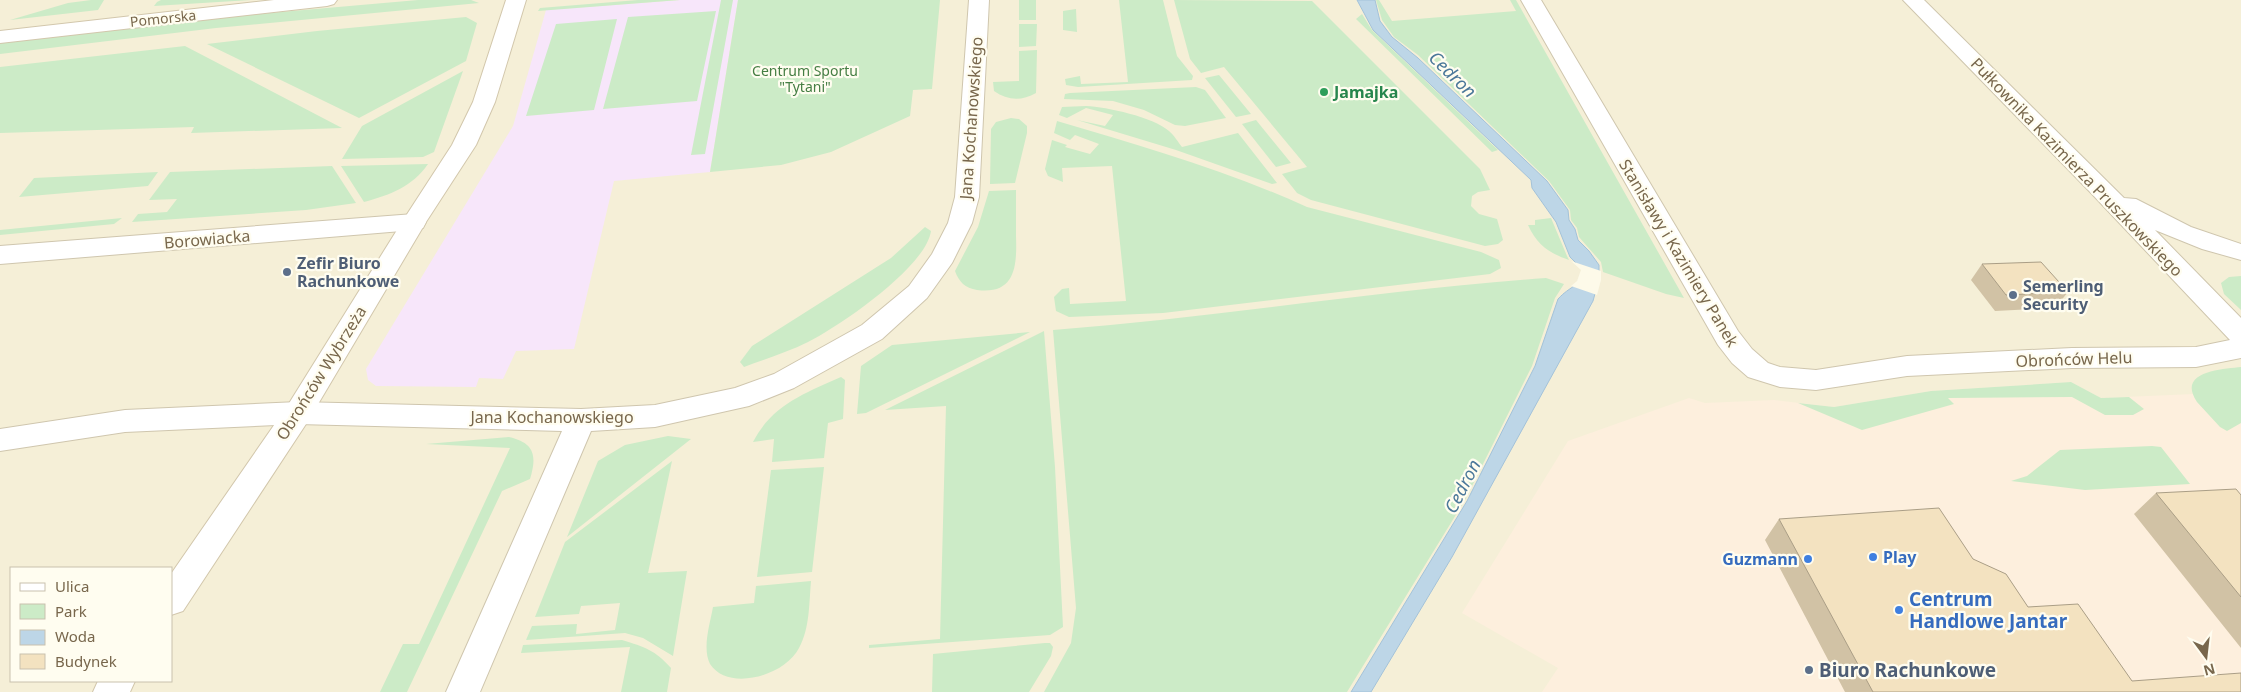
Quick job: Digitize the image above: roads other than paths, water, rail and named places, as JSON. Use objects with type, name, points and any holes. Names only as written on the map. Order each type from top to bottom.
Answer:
[{"type":"street","name":"Pomorska","points":[[0,37],[327,0]]},
{"type":"street","name":"Obrońców Wybrzeża","points":[[172,600],[298,413],[414,222],[464,145],[484,102],[516,0]]},
{"type":"street","name":"Jana Kochanowskiego","points":[[0,440],[125,421],[298,413],[581,420],[655,416],[739,398],[784,381],[872,332],[918,292],[943,257],[960,222],[968,197],[979,0]]},
{"type":"street","name":"Stanisławy i Kazimiery Panek","points":[[1531,0],[1728,338],[1742,356],[1758,370],[1780,377],[1816,380],[1907,366]]},
{"type":"street","name":"Pułkownika Kazimierza Pruszkowskiego","points":[[1913,0],[2100,188],[2241,335]]},
{"type":"street","points":[[2100,188],[2154,220],[2215,245],[2241,252]]},
{"type":"street","name":"Borowiacka","points":[[0,255],[414,222]]},
{"type":"street","name":"Obrońców Helu","points":[[1907,366],[2072,358],[2196,357],[2241,348]]},
{"type":"street","points":[[464,692],[581,420]]},
{"type":"water","points":[[1357,0],[1375,0],[1380,21],[1392,37],[1418,58],[1547,181],[1568,210],[1569,220],[1575,229],[1578,240],[1599,265],[1599,279],[1593,301],[1452,557],[1371,692],[1351,692],[1467,501],[1535,366],[1558,299],[1575,284],[1583,270],[1570,257],[1556,222],[1532,188],[1531,180],[1373,30]]},
{"type":"place","name":"Jamajka","points":[[1324,92]]},
{"type":"place","name":"Zefir Biuro Rachunkowe","points":[[287,272]]},
{"type":"place","name":"Semerling Security","points":[[2013,295]]},
{"type":"place","name":"Play","points":[[1873,557]]},
{"type":"place","name":"Guzmann","points":[[1808,559]]},
{"type":"place","name":"Centrum Handlowe Jantar","points":[[1899,610]]},
{"type":"place","name":"Biuro Rachunkowe","points":[[1809,670]]},
{"type":"park label","name":"Centrum Sportu \"Tytani\"","points":[[805,78]]},
{"type":"water label","name":"Cedron","points":[[1453,74]]},
{"type":"water label","name":"Cedron","points":[[1462,486]]}]
